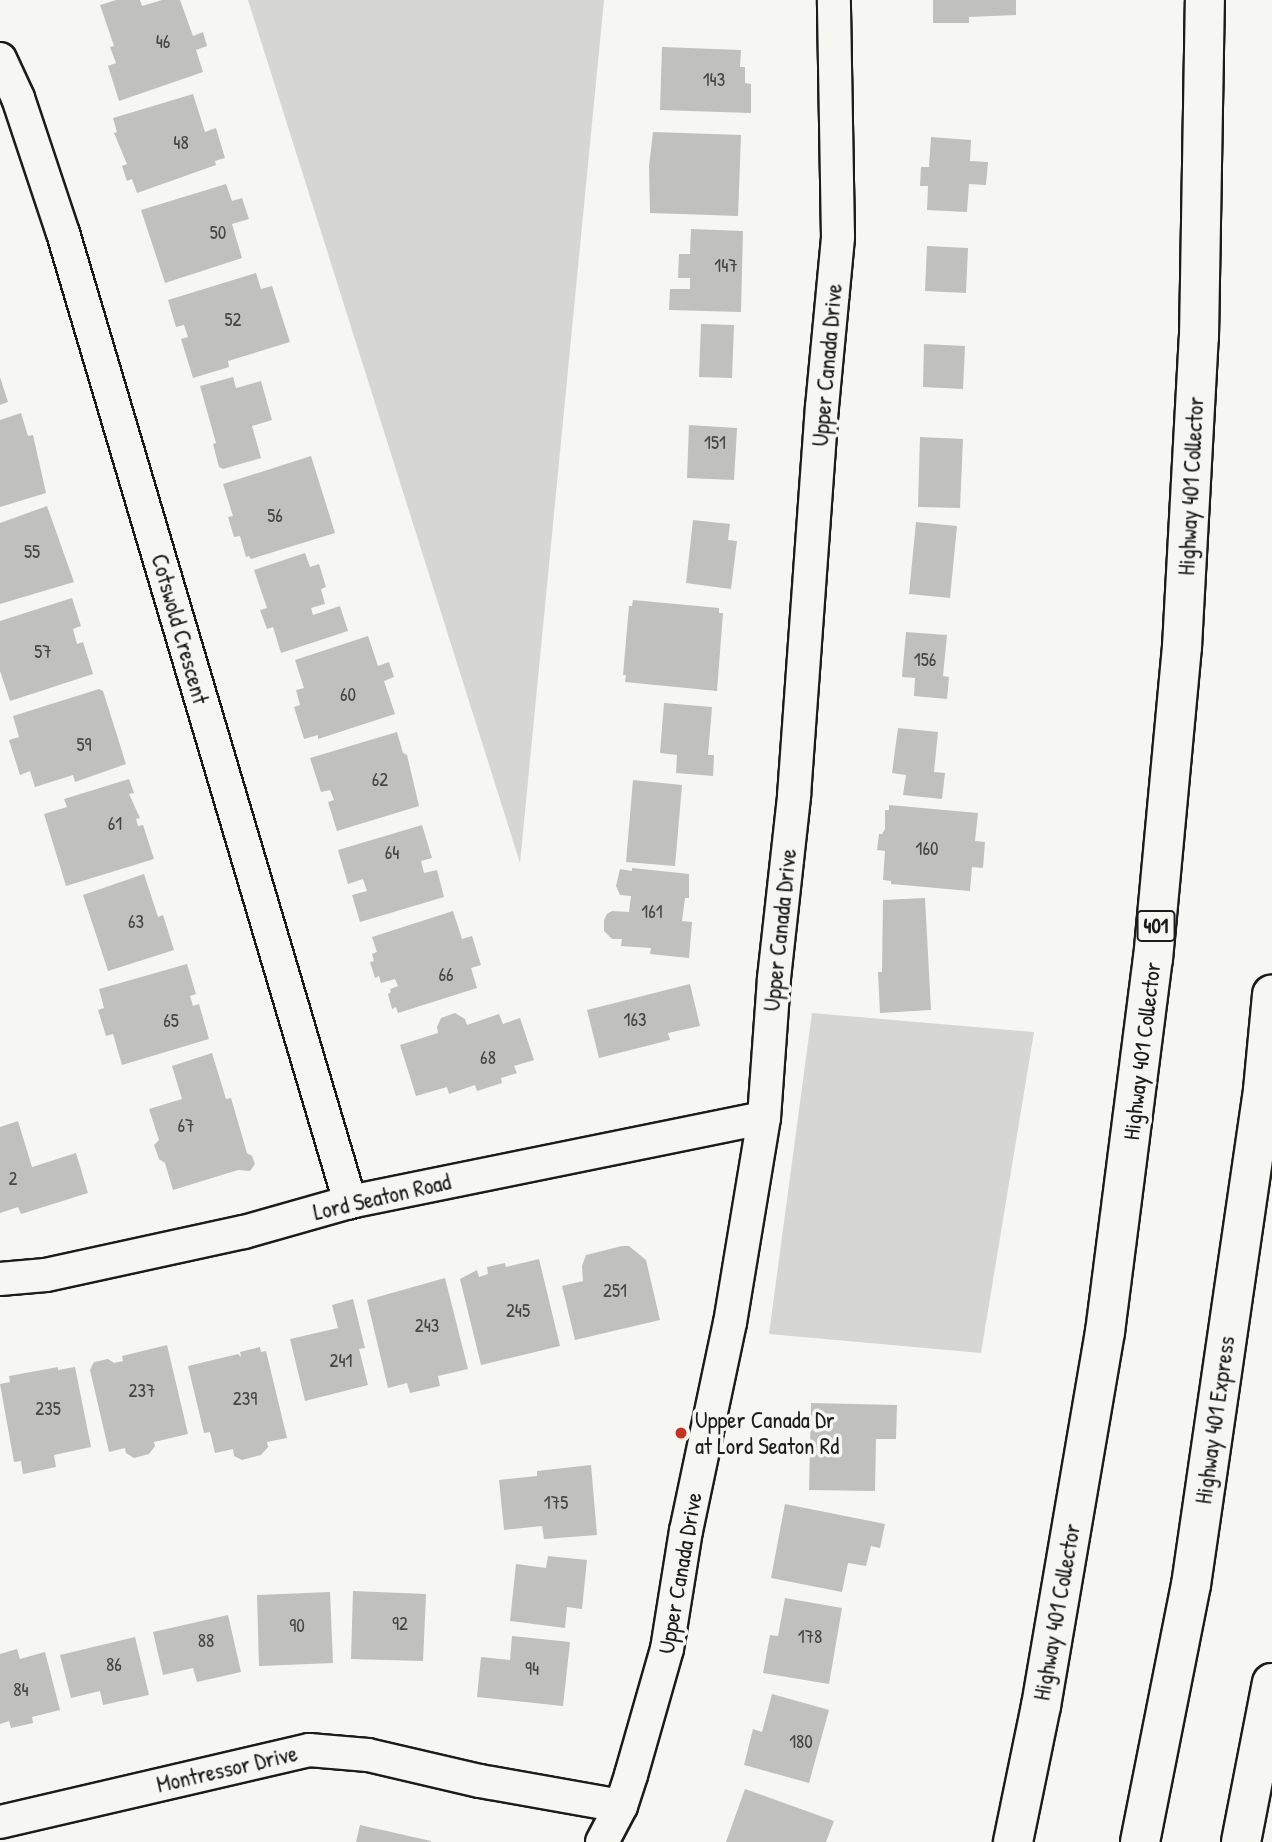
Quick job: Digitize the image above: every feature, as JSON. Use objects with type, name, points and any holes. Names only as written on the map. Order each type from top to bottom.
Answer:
[{"type":"highway","name":"Highway 401 Collector","points":[[1013,1842],[1041,1706],[1105,1332],[1153,959],[1181,660],[1199,351],[1205,0]]},
{"type":"highway","name":"Highway 401 Express","points":[[1140,1842],[1191,1585],[1263,1090],[1272,994]]},
{"type":"highway","points":[[1241,1842],[1272,1684]]},
{"type":"street","name":"Upper Canada Drive","points":[[602,1842],[621,1806],[644,1735],[667,1649],[686,1531],[730,1323],[764,1118],[774,978],[794,796],[822,407],[838,237],[834,0]]},
{"type":"street","name":"Cotswold Crescent","points":[[0,59],[18,98],[63,233],[350,1202]]},
{"type":"street","name":"Lord Seaton Road","points":[[0,1279],[46,1275],[230,1234],[350,1202],[764,1118]]},
{"type":"street","name":"Montressor Drive","points":[[0,1822],[309,1750],[368,1755],[480,1781],[621,1806]]},
{"type":"shaded area","points":[[248,0],[604,0],[520,863]]},
{"type":"shaded area","points":[[812,1013],[1034,1032],[981,1353],[769,1334]]},
{"type":"building","points":[[116,0],[140,0],[142,6],[162,0],[180,0],[193,36],[203,32],[207,46],[196,50],[203,72],[119,101],[108,66],[116,63],[110,47],[114,46],[100,5]]},
{"type":"building","points":[[933,0],[1016,0],[1016,15],[969,17],[969,23],[933,23]]},
{"type":"building","points":[[662,47],[741,50],[740,67],[745,67],[745,83],[751,84],[751,113],[660,110]]},
{"type":"building","points":[[193,94],[205,132],[216,128],[225,158],[215,161],[216,165],[137,193],[132,179],[127,181],[122,166],[127,164],[114,133],[117,132],[113,118]]},
{"type":"building","points":[[653,132],[741,135],[738,216],[650,213],[649,166]]},
{"type":"building","points":[[931,137],[971,140],[970,161],[988,162],[986,185],[969,184],[967,212],[927,210],[928,186],[920,186],[921,167],[929,167]]},
{"type":"building","points":[[226,184],[232,201],[242,198],[249,219],[232,224],[242,258],[165,283],[141,210]]},
{"type":"building","points":[[691,229],[743,231],[741,312],[669,310],[670,289],[690,289],[690,278],[678,278],[679,254],[690,254]]},
{"type":"building","points":[[927,246],[968,248],[966,293],[925,291]]},
{"type":"building","points":[[256,273],[261,289],[272,286],[290,342],[228,361],[229,367],[193,378],[181,339],[188,337],[184,325],[176,327],[168,300]]},
{"type":"building","points":[[701,324],[734,325],[732,378],[699,377]]},
{"type":"building","points":[[924,344],[965,346],[963,389],[923,387]]},
{"type":"building","points":[[0,377],[8,402],[0,405]]},
{"type":"building","points":[[233,377],[236,388],[261,381],[272,420],[252,426],[261,458],[223,469],[219,467],[213,444],[216,443],[200,386]]},
{"type":"building","points":[[21,413],[28,436],[33,435],[46,493],[0,507],[0,420]]},
{"type":"building","points":[[689,425],[737,428],[734,480],[687,478]]},
{"type":"building","points":[[920,437],[963,439],[960,508],[918,507]]},
{"type":"building","points":[[311,456],[335,533],[251,559],[246,557],[240,536],[234,537],[228,517],[233,516],[223,484]]},
{"type":"building","points":[[47,506],[74,582],[0,604],[0,523]]},
{"type":"building","points":[[693,520],[730,524],[728,540],[737,541],[731,589],[686,583]]},
{"type":"building","points":[[916,522],[957,526],[950,598],[909,594]]},
{"type":"building","points":[[305,553],[310,567],[319,564],[326,587],[321,589],[325,604],[311,608],[313,615],[340,606],[348,631],[281,653],[273,627],[267,629],[260,610],[267,608],[254,570]]},
{"type":"building","points":[[72,598],[81,626],[73,629],[77,644],[83,642],[93,674],[10,701],[0,671],[0,621]]},
{"type":"building","points":[[633,600],[719,608],[719,613],[723,613],[717,691],[625,682],[626,675],[623,675],[629,606],[632,606]]},
{"type":"building","points":[[906,632],[947,635],[943,676],[949,677],[947,699],[914,696],[915,678],[902,677]]},
{"type":"building","points":[[368,636],[378,666],[389,662],[394,677],[384,681],[395,714],[318,739],[318,735],[304,739],[294,707],[300,705],[296,690],[304,688],[295,660]]},
{"type":"building","points":[[99,689],[103,691],[126,764],[75,782],[73,775],[35,787],[30,771],[20,775],[9,740],[19,737],[13,716]]},
{"type":"building","points":[[664,703],[712,707],[708,755],[714,755],[713,776],[676,773],[677,755],[660,753]]},
{"type":"building","points":[[898,728],[938,732],[934,772],[945,773],[942,799],[903,795],[906,775],[892,773]]},
{"type":"building","points":[[397,732],[403,753],[407,755],[419,806],[337,831],[328,802],[334,800],[330,790],[321,792],[310,758]]},
{"type":"building","points":[[129,779],[134,793],[129,794],[140,818],[136,819],[138,826],[143,825],[154,859],[66,886],[44,814],[67,807],[64,799]]},
{"type":"building","points":[[633,780],[682,785],[675,866],[626,862]]},
{"type":"building","points":[[889,805],[978,813],[975,841],[985,842],[983,868],[972,867],[970,891],[891,884],[891,881],[883,880],[885,851],[877,850],[879,834],[885,829],[885,810],[889,810]]},
{"type":"building","points":[[422,825],[432,858],[421,861],[424,873],[437,870],[444,897],[360,922],[352,895],[367,891],[363,879],[348,884],[338,850]]},
{"type":"building","points":[[632,868],[689,874],[689,898],[685,898],[682,921],[692,922],[689,958],[650,954],[651,948],[621,946],[622,939],[612,939],[604,931],[607,914],[612,911],[629,912],[631,896],[620,895],[616,886],[620,869],[632,871]]},
{"type":"building","points":[[144,874],[158,917],[163,915],[174,950],[108,971],[83,895]]},
{"type":"building","points":[[925,898],[931,1010],[880,1013],[878,972],[882,972],[883,900]]},
{"type":"building","points":[[453,911],[462,939],[472,936],[481,965],[471,968],[477,988],[398,1013],[396,1007],[392,1009],[388,994],[390,989],[398,986],[395,979],[381,983],[379,976],[375,978],[370,962],[374,961],[372,954],[377,952],[372,937]]},
{"type":"building","points":[[187,964],[196,994],[190,996],[193,1006],[199,1004],[209,1039],[122,1065],[113,1034],[106,1036],[98,1010],[104,1008],[99,989]]},
{"type":"building","points":[[690,984],[700,1026],[668,1033],[670,1040],[599,1058],[587,1010]]},
{"type":"building","points":[[455,1013],[465,1019],[467,1025],[499,1014],[503,1024],[520,1018],[534,1060],[514,1066],[517,1073],[501,1078],[502,1083],[477,1091],[475,1085],[449,1094],[447,1087],[416,1096],[400,1045],[438,1033],[437,1027],[441,1018]]},
{"type":"building","points":[[212,1053],[226,1099],[231,1098],[247,1153],[252,1156],[255,1164],[250,1171],[238,1170],[173,1190],[165,1163],[159,1159],[154,1145],[159,1140],[149,1109],[182,1099],[172,1066]]},
{"type":"building","points":[[18,1121],[32,1167],[76,1153],[88,1193],[21,1214],[18,1207],[0,1213],[0,1127]]},
{"type":"building","points":[[629,1246],[646,1260],[660,1320],[575,1340],[562,1286],[583,1281],[582,1266],[586,1255]]},
{"type":"building","points":[[539,1259],[560,1346],[481,1365],[460,1279],[477,1270],[479,1277],[488,1274],[487,1267],[505,1263],[506,1267]]},
{"type":"building","points":[[445,1278],[468,1369],[438,1376],[440,1386],[410,1393],[407,1383],[388,1388],[367,1300]]},
{"type":"building","points":[[353,1299],[365,1348],[359,1349],[368,1385],[305,1401],[290,1339],[338,1328],[332,1305]]},
{"type":"building","points":[[167,1345],[188,1434],[154,1442],[155,1446],[149,1454],[134,1458],[126,1453],[125,1448],[109,1452],[90,1370],[94,1362],[108,1359],[114,1363],[123,1361],[122,1356]]},
{"type":"building","points":[[260,1347],[261,1352],[266,1351],[287,1438],[267,1442],[268,1447],[261,1455],[242,1460],[234,1456],[233,1449],[215,1453],[210,1432],[204,1433],[188,1366],[238,1354],[241,1357],[240,1352]]},
{"type":"building","points":[[58,1367],[58,1370],[75,1367],[91,1447],[54,1455],[56,1467],[23,1474],[21,1461],[14,1462],[0,1384],[10,1382],[9,1376]]},
{"type":"building","points":[[811,1403],[897,1405],[896,1439],[876,1439],[875,1491],[809,1490]]},
{"type":"building","points":[[591,1465],[597,1535],[544,1539],[542,1526],[504,1530],[499,1480],[537,1476],[537,1471]]},
{"type":"building","points":[[785,1504],[885,1524],[880,1548],[871,1546],[866,1566],[848,1563],[842,1592],[771,1578]]},
{"type":"building","points":[[548,1556],[587,1560],[582,1609],[567,1607],[565,1628],[510,1621],[516,1564],[546,1568]]},
{"type":"building","points":[[353,1591],[426,1594],[423,1661],[351,1659]]},
{"type":"building","points":[[330,1592],[333,1663],[259,1666],[257,1595]]},
{"type":"building","points":[[785,1598],[842,1608],[829,1684],[763,1673],[770,1635],[778,1636]]},
{"type":"building","points":[[228,1615],[241,1672],[197,1682],[193,1668],[163,1675],[153,1632]]},
{"type":"building","points":[[512,1636],[570,1642],[563,1706],[477,1697],[481,1657],[510,1660]]},
{"type":"building","points":[[135,1637],[149,1695],[103,1705],[100,1691],[71,1698],[60,1655]]},
{"type":"building","points":[[17,1649],[20,1659],[45,1652],[60,1710],[32,1717],[33,1723],[11,1728],[9,1721],[0,1724],[0,1654]]},
{"type":"building","points":[[772,1694],[829,1710],[809,1783],[744,1765],[753,1729],[762,1732]]},
{"type":"building","points":[[745,1789],[834,1821],[826,1842],[726,1842]]},
{"type":"building","points":[[360,1825],[431,1841],[431,1842],[356,1842]]},
{"type":"place","name":"Upper Canada Dr at Lord Seaton Rd","points":[[681,1433]]}]
